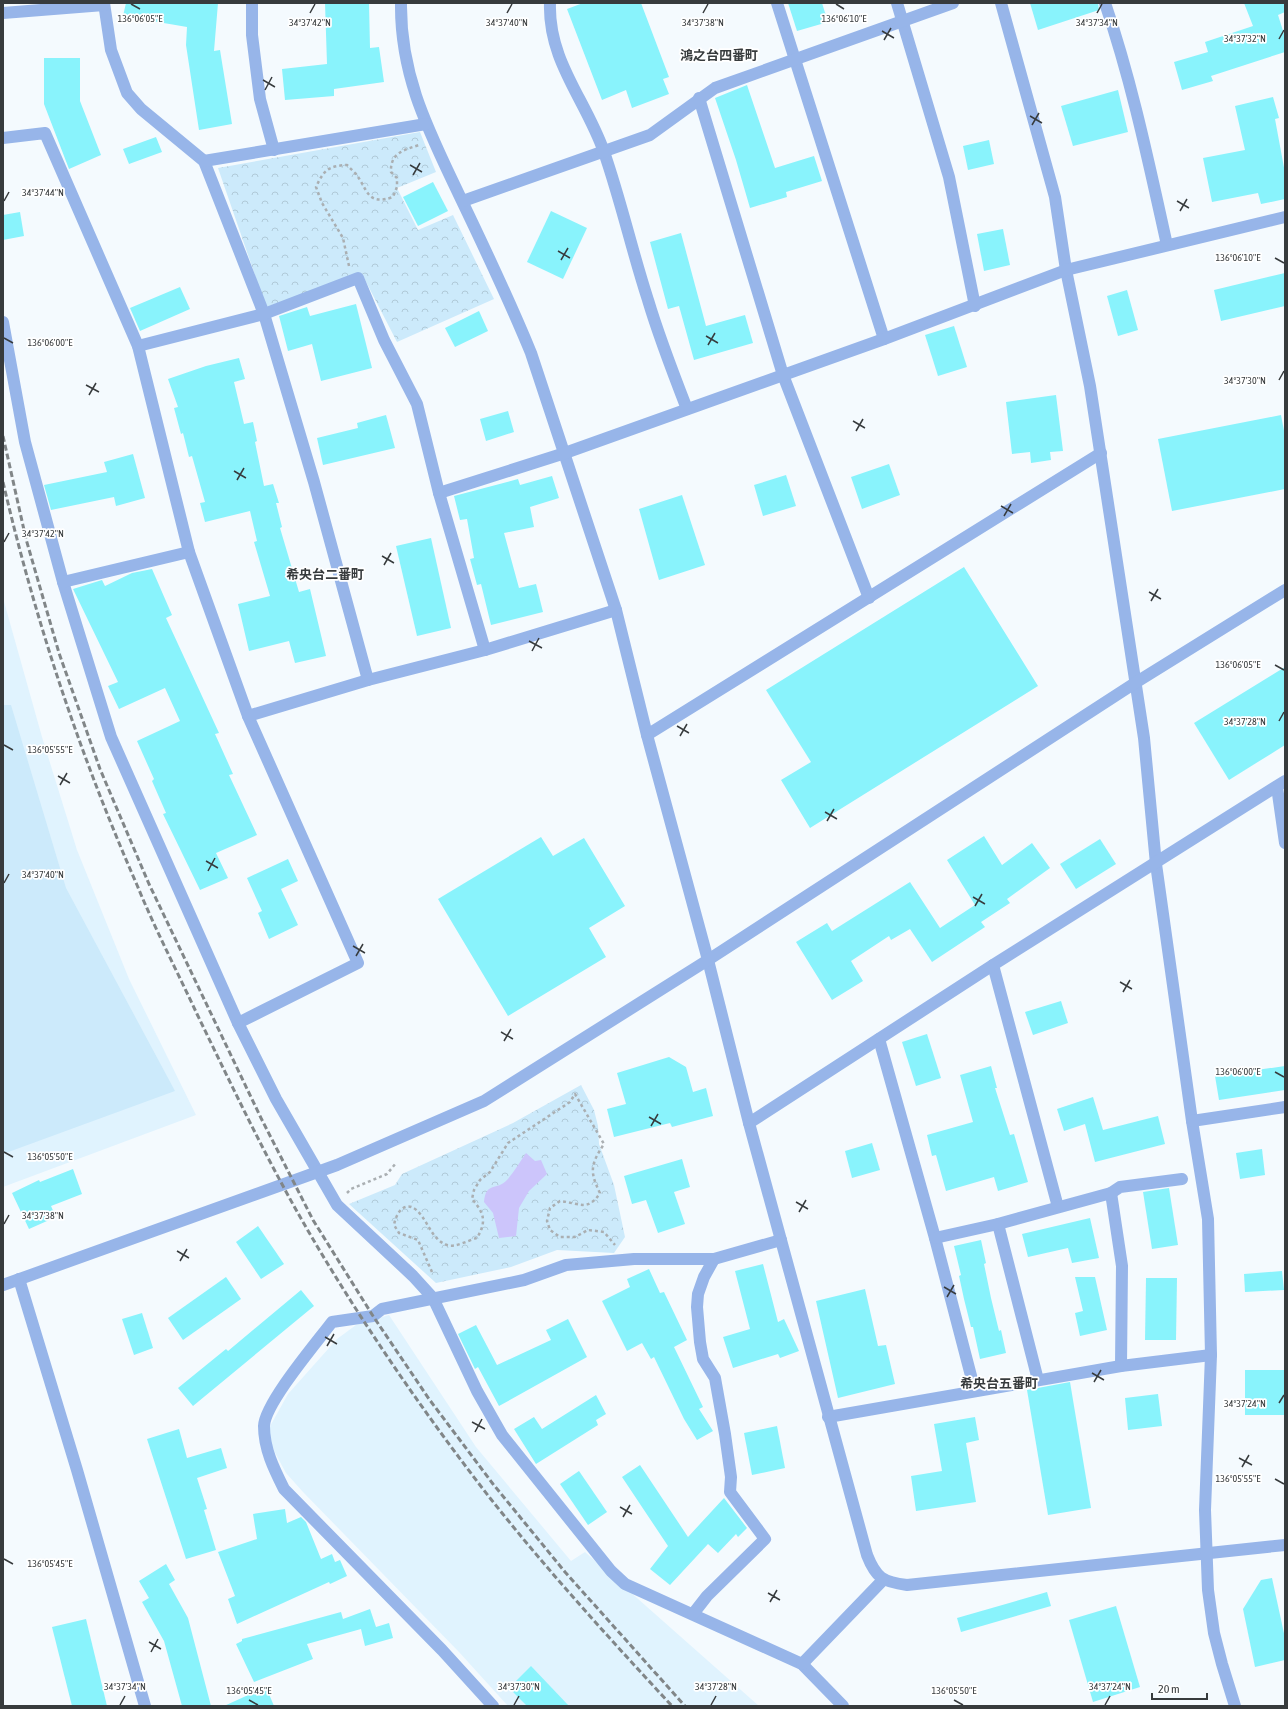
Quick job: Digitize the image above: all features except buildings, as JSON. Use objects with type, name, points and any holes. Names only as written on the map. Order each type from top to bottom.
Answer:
[{"type":"street","points":[[252,3],[252,35],[260,99],[274,150]]},
{"type":"street","points":[[401,3],[402,44],[406,65],[426,124],[463,201],[531,353],[616,610],[647,735],[708,960],[749,1123],[828,1417],[872,1569],[883,1580],[907,1585],[1285,1545]]},
{"type":"street","points":[[550,3],[551,27],[559,59],[604,151],[666,356],[687,409]]},
{"type":"street","points":[[777,3],[884,339]]},
{"type":"street","points":[[897,3],[949,177],[975,306]]},
{"type":"street","points":[[463,201],[650,135],[699,98],[715,88],[953,3]]},
{"type":"street","points":[[1000,3],[1054,197],[1066,270],[1090,386],[1144,738],[1156,864],[1192,1121],[1208,1220],[1211,1355],[1205,1510],[1208,1590],[1214,1632],[1235,1706]]},
{"type":"street","points":[[1105,3],[1120,47],[1140,120],[1167,245]]},
{"type":"street","points":[[3,14],[104,4],[111,50],[127,93],[141,109],[204,161],[264,314],[314,482],[368,680]]},
{"type":"street","points":[[699,98],[783,375],[870,598]]},
{"type":"street","points":[[204,161],[426,124]]},
{"type":"street","points":[[3,138],[45,133],[138,346],[189,552],[248,716],[358,963],[238,1022]]},
{"type":"street","points":[[439,493],[565,452],[783,375],[975,306],[1066,270],[1285,217]]},
{"type":"street","points":[[138,346],[264,314],[358,278],[384,340],[417,404],[439,493],[485,650]]},
{"type":"street","points":[[3,322],[25,442],[63,582],[112,737],[238,1022],[276,1099],[337,1205],[413,1276],[433,1298],[477,1391],[502,1435],[611,1571],[625,1584],[802,1664],[843,1706]]},
{"type":"street","points":[[647,735],[870,598],[1101,453]]},
{"type":"street","points":[[63,582],[189,552]]},
{"type":"street","points":[[3,1285],[337,1164],[484,1101],[708,960],[1135,683],[1285,590]]},
{"type":"street","points":[[248,716],[368,680],[485,650],[616,610]]},
{"type":"street","points":[[749,1123],[993,965],[1156,864],[1281,784],[1285,843]]},
{"type":"street","points":[[993,965],[1058,1207]]},
{"type":"street","points":[[879,1039],[934,1238],[974,1391]]},
{"type":"street","points":[[1192,1121],[1285,1107]]},
{"type":"street","points":[[934,1238],[998,1224],[1111,1193],[1120,1187],[1182,1179]]},
{"type":"street","points":[[1111,1193],[1122,1266],[1121,1366]]},
{"type":"street","points":[[998,1224],[1038,1380]]},
{"type":"street","points":[[493,1706],[442,1650],[284,1489],[268,1454],[264,1425],[269,1409],[277,1394],[332,1322],[373,1316],[382,1309],[524,1280],[566,1265],[634,1259],[714,1259],[781,1240]]},
{"type":"street","points":[[693,1614],[707,1596],[765,1539],[730,1492],[731,1477],[715,1378],[703,1359],[697,1307],[698,1294],[704,1277],[714,1259]]},
{"type":"street","points":[[19,1279],[77,1470],[145,1706]]},
{"type":"street","points":[[828,1417],[1121,1366],[1211,1355]]},
{"type":"street","points":[[802,1664],[883,1580]]},
{"type":"path","points":[[358,278],[350,271],[343,238],[322,203],[316,187],[323,172],[335,165],[347,165],[356,174],[368,195],[377,200],[384,200],[393,197],[397,187],[397,178],[390,172],[390,164],[399,152],[419,146]]},
{"type":"path","points":[[433,1298],[436,1283],[418,1240],[399,1233],[394,1224],[396,1215],[401,1208],[415,1208],[429,1229],[438,1239],[448,1245],[477,1238],[484,1220],[481,1210],[472,1199],[474,1190],[480,1180],[490,1172],[508,1143],[570,1102],[575,1094],[604,1144],[592,1168],[596,1185],[600,1193],[595,1201],[582,1206],[560,1201],[550,1208],[547,1220],[550,1230],[560,1237],[575,1237],[588,1230],[604,1232],[614,1244]]},
{"type":"path","points":[[351,1188],[387,1174],[396,1162]]},
{"type":"shaded area","points":[[3,598],[42,737],[77,850],[129,979],[196,1115],[3,1187]]},
{"type":"shaded area","points":[[526,1153],[535,1161],[541,1160],[547,1174],[529,1191],[519,1208],[516,1236],[499,1238],[493,1213],[484,1202],[485,1195],[492,1187],[507,1180]]},
{"type":"shaded area","points":[[389,1315],[476,1447],[571,1561],[585,1552],[759,1706],[508,1706],[459,1652],[303,1492],[286,1473],[280,1462],[271,1445],[269,1428],[288,1394],[337,1339],[356,1325]]},
{"type":"green space","points":[[420,132],[436,172],[397,188],[418,230],[453,215],[494,299],[397,342],[362,274],[266,307],[218,168]]},
{"type":"green space","points":[[3,705],[11,705],[66,888],[175,1091],[3,1154]]},
{"type":"green space","points":[[581,1085],[594,1110],[598,1126],[599,1144],[614,1185],[625,1237],[614,1253],[557,1250],[511,1267],[436,1283],[349,1204],[395,1185],[402,1174],[513,1123]]},
{"type":"railway","points":[[3,436],[26,539],[59,653],[100,769],[149,884],[261,1118],[313,1220],[373,1316],[429,1399],[493,1484],[565,1572],[685,1706]]},
{"type":"railway","points":[[3,482],[29,585],[44,636],[78,737],[116,836],[166,950],[248,1119],[275,1171],[303,1222],[368,1328],[440,1432],[490,1498],[556,1578],[672,1706]]},
{"type":"district","name":"鴻之台四番町","points":[[719,55]]},
{"type":"district","name":"希央台二番町","points":[[325,574]]},
{"type":"district","name":"希央台五番町","points":[[999,1383]]}]
